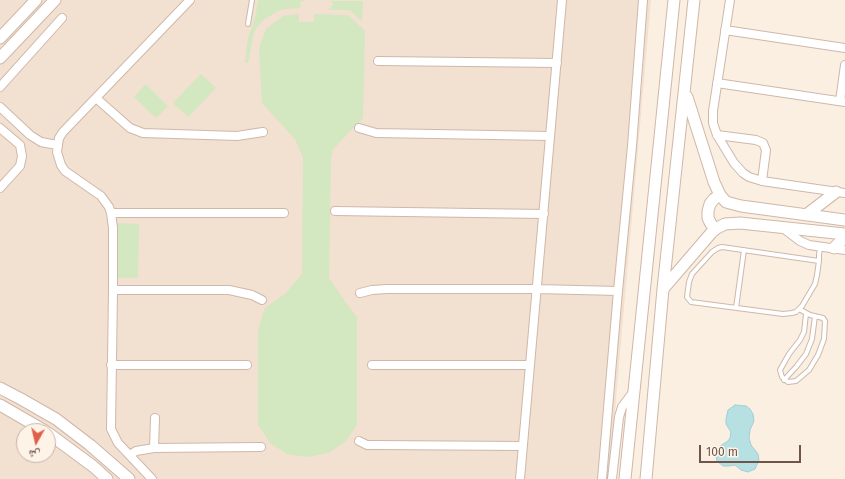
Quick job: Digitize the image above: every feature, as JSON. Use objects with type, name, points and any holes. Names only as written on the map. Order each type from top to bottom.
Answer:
[{"type":"street","points":[[0,38],[36,0]]},
{"type":"street","points":[[0,58],[55,0]]},
{"type":"street","points":[[152,479],[118,443],[111,429],[113,228],[111,213],[109,207],[100,196],[65,171],[58,159],[57,145],[63,132],[190,0]]},
{"type":"street","points":[[520,479],[562,0]]},
{"type":"street","points":[[602,479],[632,146],[643,0]]},
{"type":"street","points":[[625,479],[674,0]]},
{"type":"street","points":[[646,479],[663,289],[694,0]]},
{"type":"street","points":[[730,0],[713,117],[717,135],[738,169],[749,177],[762,181],[841,193]]},
{"type":"street","points":[[0,87],[62,18]]},
{"type":"street","points":[[725,30],[845,48]]},
{"type":"street","points":[[378,61],[557,63]]},
{"type":"street","points":[[717,83],[842,102],[845,65]]},
{"type":"street","points":[[685,93],[714,182],[720,195],[726,202],[733,205],[758,209],[845,220]]},
{"type":"street","points":[[96,98],[130,128],[143,133],[237,136],[263,132]]},
{"type":"street","points":[[0,107],[30,135],[41,142],[57,145]]},
{"type":"street","points":[[0,128],[20,145],[22,156],[20,166],[0,188]]},
{"type":"street","points":[[359,128],[376,133],[550,136]]},
{"type":"street","points":[[717,135],[756,140],[763,143],[766,150],[762,181]]},
{"type":"street","points":[[806,214],[841,193]]},
{"type":"street","points":[[711,224],[708,218],[710,204],[720,195]]},
{"type":"street","points":[[756,225],[758,209]]},
{"type":"street","points":[[335,211],[544,214]]},
{"type":"street","points":[[111,213],[284,213]]},
{"type":"street","points":[[700,245],[711,224],[720,220],[845,234]]},
{"type":"street","points":[[663,289],[712,232],[721,226],[740,223]]},
{"type":"street","points":[[783,228],[800,241],[809,245],[820,247],[839,249],[845,237]]},
{"type":"street","points":[[360,293],[372,290],[387,289],[537,289],[618,291]]},
{"type":"street","points":[[113,290],[230,290],[241,292],[262,300]]},
{"type":"street","points":[[111,365],[247,366]]},
{"type":"street","points":[[372,365],[530,365]]},
{"type":"street","points":[[0,388],[21,398],[56,419],[95,449],[129,479]]},
{"type":"street","points":[[612,479],[619,416],[622,407],[634,391]]},
{"type":"street","points":[[0,405],[31,423]]},
{"type":"street","points":[[156,448],[157,418]]},
{"type":"street","points":[[56,439],[94,467],[107,479]]},
{"type":"street","points":[[359,441],[367,445],[375,446],[522,446]]},
{"type":"street","points":[[130,455],[136,451],[156,448],[261,447]]},
{"type":"lane","points":[[248,24],[252,0]]},
{"type":"lane","points":[[819,261],[722,247],[715,249],[692,274],[687,295],[688,300],[691,302],[787,314],[799,310],[815,284],[819,261],[820,247]]},
{"type":"lane","points":[[736,308],[744,250]]},
{"type":"lane","points":[[799,310],[806,314],[821,317],[824,321],[824,339],[818,355],[809,370],[796,381],[788,382],[784,380],[780,370],[802,336],[806,323],[806,314]]},
{"type":"lane","points":[[784,380],[806,354],[812,339],[815,316]]},
{"type":"shaded area","points":[[0,0],[651,0],[609,479],[0,479]]},
{"type":"green space","points":[[258,0],[308,0],[301,1],[300,8],[278,11],[263,20],[255,30],[248,63],[245,63],[248,38],[256,15]]},
{"type":"green space","points":[[331,1],[363,1],[362,21],[350,10],[328,10],[333,5]]},
{"type":"green space","points":[[299,14],[299,22],[314,22],[314,14],[348,15],[365,31],[363,118],[333,149],[331,157],[329,278],[357,317],[357,425],[345,442],[328,453],[308,457],[287,454],[270,443],[258,424],[258,330],[265,308],[286,293],[302,274],[303,157],[295,139],[262,103],[259,49],[266,29],[283,16]]},
{"type":"green space","points":[[201,74],[216,88],[188,117],[173,103]]},
{"type":"green space","points":[[146,84],[168,106],[156,118],[134,97]]},
{"type":"green space","points":[[116,223],[139,224],[138,278],[115,278]]},
{"type":"water","points":[[735,405],[746,406],[753,414],[754,421],[750,430],[749,438],[751,445],[758,454],[759,460],[755,469],[748,472],[741,470],[735,465],[723,466],[717,461],[716,456],[720,446],[730,438],[731,432],[726,424],[726,419],[728,410]]}]
